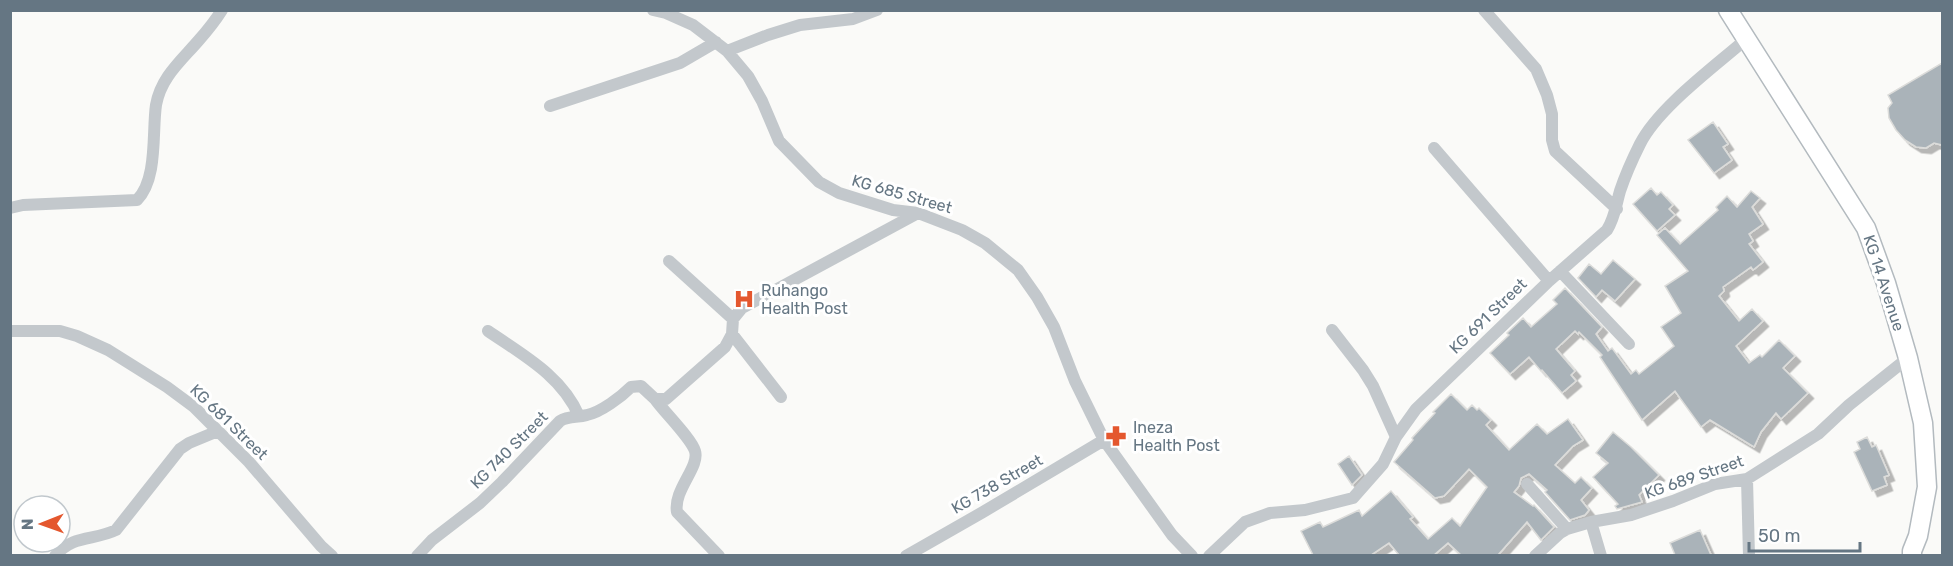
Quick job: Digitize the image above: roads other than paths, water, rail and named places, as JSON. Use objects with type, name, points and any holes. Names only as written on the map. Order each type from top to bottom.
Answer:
[{"type":"main road","name":"KG 14 Avenue","points":[[1728,10],[1866,228],[1886,283],[1908,358],[1923,423],[1927,487],[1918,536],[1909,554]]},
{"type":"street","points":[[10,208],[23,205],[137,200],[143,194],[150,168],[154,147],[156,107],[165,78],[222,10]]},
{"type":"street","name":"KG 685 Street","points":[[653,10],[693,25],[727,51],[748,76],[779,141],[819,182],[839,193],[893,210],[918,213],[945,222],[985,243],[1018,270],[1054,327],[1075,381],[1104,440],[1172,535],[1192,555]]},
{"type":"street","points":[[727,51],[768,34],[800,25],[853,19],[877,10]]},
{"type":"street","points":[[1484,10],[1536,69],[1552,114],[1551,140],[1555,151],[1617,209]]},
{"type":"street","name":"KG 691 Street","points":[[1209,555],[1251,519],[1270,513],[1330,505],[1353,498],[1383,464],[1396,437],[1416,409],[1549,281],[1607,230],[1613,221],[1621,190],[1640,143],[1656,120],[1745,40]]},
{"type":"street","points":[[550,105],[680,63],[716,42]]},
{"type":"street","points":[[1434,148],[1549,281]]},
{"type":"street","points":[[655,399],[666,399],[674,394],[725,347],[732,334],[733,319],[742,308],[918,213]]},
{"type":"street","points":[[669,261],[733,319]]},
{"type":"street","points":[[1560,271],[1629,344]]},
{"type":"street","points":[[1332,330],[1373,386],[1396,437]]},
{"type":"street","name":"KG 681 Street","points":[[10,331],[60,331],[77,336],[108,350],[167,387],[194,407],[249,462],[314,538],[332,555]]},
{"type":"street","points":[[488,332],[540,366],[568,395],[579,416]]},
{"type":"street","points":[[732,334],[781,397]]},
{"type":"street","name":"KG 689 Street","points":[[1535,555],[1567,529],[1631,515],[1715,484],[1747,479],[1818,434],[1849,405],[1908,358]]},
{"type":"street","name":"KG 740 Street","points":[[417,555],[432,540],[480,503],[560,421],[598,411],[631,387],[641,386],[655,399]]},
{"type":"street","points":[[655,399],[694,448],[696,457],[678,496],[677,512],[719,555]]},
{"type":"street","points":[[56,555],[67,543],[106,535],[116,530],[180,449],[189,443],[218,432]]},
{"type":"street","name":"KG 738 Street","points":[[906,555],[1104,440]]},
{"type":"street","points":[[1747,479],[1749,555]]},
{"type":"street","points":[[1527,484],[1567,529]]},
{"type":"street","points":[[1591,522],[1601,555]]},
{"type":"place","name":"Ruhango Health Post","points":[[744,299]]},
{"type":"place","name":"Ineza Health Post","points":[[1116,436]]}]
